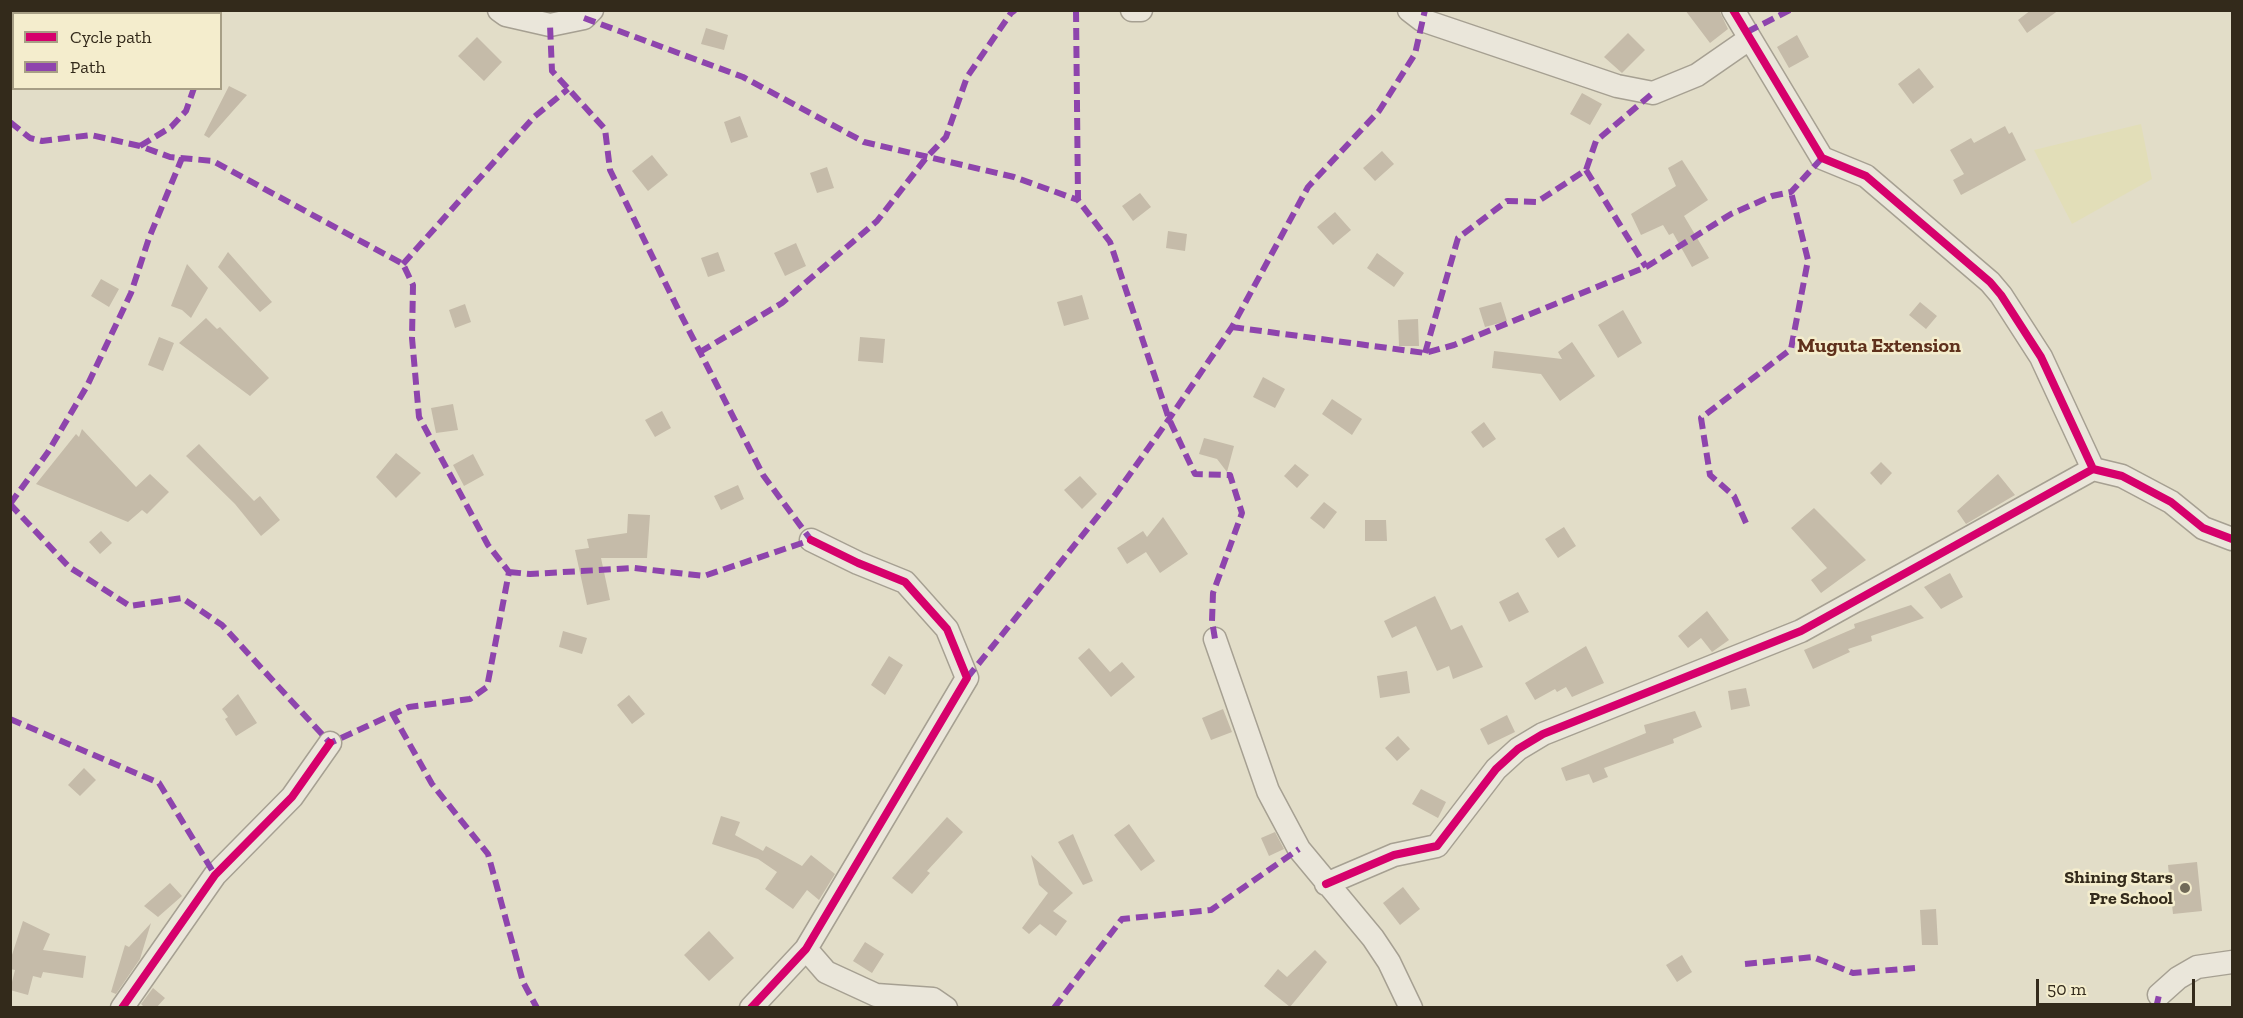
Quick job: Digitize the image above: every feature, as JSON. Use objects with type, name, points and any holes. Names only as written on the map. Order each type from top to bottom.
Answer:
[{"type":"street","points":[[499,10],[506,15],[550,25],[584,18],[592,10]]},
{"type":"street","points":[[1132,10],[1141,10]]},
{"type":"street","points":[[1410,10],[1422,20],[1617,86],[1653,93],[1697,75],[1749,39]]},
{"type":"street","points":[[1733,10],[1822,158],[1866,176],[1990,282],[2001,295],[2041,357],[2093,469]]},
{"type":"street","points":[[1326,884],[1394,855],[1437,846],[1496,769],[1518,749],[1543,734],[1801,631],[2093,469],[2122,476],[2172,502],[2203,528],[2232,539]]},
{"type":"street","points":[[751,1008],[806,949],[968,678],[947,629],[905,582],[858,564],[811,540]]},
{"type":"street","points":[[1215,639],[1268,791],[1299,849],[1373,938],[1389,962],[1411,1008]]},
{"type":"street","points":[[122,1008],[215,875],[292,797],[330,743]]},
{"type":"street","points":[[806,949],[826,972],[876,995],[933,999],[946,1008]]},
{"type":"street","points":[[2160,995],[2178,978],[2197,967],[2232,962]]},
{"type":"shaded area","points":[[2141,124],[2152,179],[2072,224],[2034,150]]},
{"type":"building","points":[[1685,10],[1719,10],[1728,29],[1710,43]]},
{"type":"building","points":[[2031,10],[2059,10],[2027,33],[2018,20]]},
{"type":"building","points":[[706,28],[728,35],[724,50],[701,44]]},
{"type":"building","points":[[1628,33],[1645,50],[1622,73],[1604,57]]},
{"type":"building","points":[[1797,35],[1809,57],[1789,68],[1777,47]]},
{"type":"building","points":[[477,37],[502,62],[484,81],[458,56]]},
{"type":"building","points":[[1919,68],[1934,87],[1913,104],[1898,84]]},
{"type":"building","points":[[229,86],[247,95],[209,138],[204,135]]},
{"type":"building","points":[[1582,93],[1602,104],[1590,125],[1570,114]]},
{"type":"building","points":[[740,116],[748,137],[731,143],[724,122]]},
{"type":"building","points":[[2005,126],[2009,134],[2012,132],[2026,160],[1961,195],[1953,180],[1964,174],[1950,150],[1971,138],[1974,143]]},
{"type":"building","points":[[1382,151],[1394,164],[1375,181],[1363,168]]},
{"type":"building","points":[[652,155],[668,175],[648,191],[632,171]]},
{"type":"building","points":[[1682,160],[1708,200],[1684,216],[1709,258],[1692,267],[1673,233],[1669,235],[1663,225],[1641,235],[1631,214],[1676,186],[1668,168]]},
{"type":"building","points":[[827,167],[834,188],[817,193],[810,173]]},
{"type":"building","points":[[1140,193],[1151,207],[1133,221],[1122,206]]},
{"type":"building","points":[[1335,212],[1351,230],[1333,245],[1317,227]]},
{"type":"building","points":[[1168,231],[1187,234],[1185,251],[1166,248]]},
{"type":"building","points":[[796,243],[806,266],[785,276],[774,253]]},
{"type":"building","points":[[228,252],[272,302],[260,312],[218,267]]},
{"type":"building","points":[[718,252],[725,271],[708,277],[701,258]]},
{"type":"building","points":[[1377,253],[1404,273],[1394,287],[1367,268]]},
{"type":"building","points":[[187,264],[208,288],[191,318],[182,310],[171,306]]},
{"type":"building","points":[[101,279],[119,289],[109,307],[91,296]]},
{"type":"building","points":[[1082,295],[1089,319],[1064,326],[1057,302]]},
{"type":"building","points":[[1501,302],[1507,321],[1485,327],[1479,308]]},
{"type":"building","points":[[1920,302],[1937,316],[1926,329],[1909,315]]},
{"type":"building","points":[[465,304],[471,322],[455,328],[449,310]]},
{"type":"building","points":[[1623,310],[1642,343],[1618,358],[1598,325]]},
{"type":"building","points":[[206,318],[217,329],[220,327],[269,378],[250,396],[179,343]]},
{"type":"building","points":[[1418,319],[1419,346],[1399,346],[1398,320]]},
{"type":"building","points":[[159,337],[174,343],[163,371],[148,365]]},
{"type":"building","points":[[860,337],[885,339],[883,363],[858,361]]},
{"type":"building","points":[[1572,342],[1595,376],[1560,401],[1541,374],[1492,368],[1494,351],[1562,359],[1558,352]]},
{"type":"building","points":[[1263,377],[1285,389],[1275,408],[1253,397]]},
{"type":"building","points":[[1332,399],[1362,419],[1352,435],[1322,414]]},
{"type":"building","points":[[453,404],[458,430],[436,433],[431,408]]},
{"type":"building","points":[[662,411],[671,428],[655,437],[645,420]]},
{"type":"building","points":[[1484,422],[1496,439],[1483,448],[1471,432]]},
{"type":"building","points":[[82,429],[136,487],[150,474],[169,492],[147,514],[142,510],[128,522],[36,484],[76,434],[79,437]]},
{"type":"building","points":[[1204,438],[1234,446],[1227,472],[1217,459],[1199,454]]},
{"type":"building","points":[[199,444],[254,501],[260,496],[280,520],[261,536],[235,504],[186,456]]},
{"type":"building","points":[[396,453],[421,473],[396,498],[376,477]]},
{"type":"building","points":[[473,454],[484,475],[464,486],[453,465]]},
{"type":"building","points":[[1881,462],[1892,473],[1881,485],[1870,473]]},
{"type":"building","points":[[1295,464],[1309,475],[1297,488],[1284,476]]},
{"type":"building","points":[[1998,474],[2015,495],[1966,524],[1957,511]]},
{"type":"building","points":[[1080,476],[1097,494],[1082,509],[1064,490]]},
{"type":"building","points":[[738,485],[744,499],[721,510],[714,496]]},
{"type":"building","points":[[1324,502],[1337,512],[1324,529],[1310,518]]},
{"type":"building","points":[[1814,508],[1866,560],[1821,593],[1811,580],[1827,568],[1791,528]]},
{"type":"building","points":[[628,514],[650,515],[647,558],[601,558],[610,600],[587,605],[575,550],[589,548],[587,539],[627,533]]},
{"type":"building","points":[[1163,517],[1188,554],[1160,573],[1146,552],[1127,564],[1117,548],[1143,531],[1147,537]]},
{"type":"building","points":[[1365,520],[1386,520],[1387,541],[1365,541]]},
{"type":"building","points":[[1564,527],[1576,546],[1558,558],[1545,539]]},
{"type":"building","points":[[101,531],[112,543],[100,554],[89,542]]},
{"type":"building","points":[[1950,573],[1963,597],[1941,609],[1924,587]]},
{"type":"building","points":[[1518,592],[1529,612],[1509,622],[1499,602]]},
{"type":"building","points":[[1435,596],[1451,630],[1462,625],[1483,667],[1453,679],[1449,666],[1437,671],[1416,626],[1392,638],[1384,621]]},
{"type":"building","points":[[1911,605],[1924,618],[1871,636],[1872,641],[1848,649],[1850,652],[1813,669],[1804,650],[1855,628],[1854,624]]},
{"type":"building","points":[[1707,611],[1729,640],[1712,652],[1701,638],[1688,648],[1678,636]]},
{"type":"building","points":[[563,631],[587,638],[582,654],[559,647]]},
{"type":"building","points":[[1586,646],[1604,683],[1572,697],[1566,687],[1557,692],[1555,689],[1535,700],[1525,683]]},
{"type":"building","points":[[1089,648],[1110,672],[1122,662],[1135,677],[1111,697],[1078,658]]},
{"type":"building","points":[[889,656],[903,665],[885,695],[871,685]]},
{"type":"building","points":[[1407,671],[1410,693],[1380,698],[1377,676]]},
{"type":"building","points":[[1746,688],[1750,706],[1731,710],[1728,691]]},
{"type":"building","points":[[238,694],[257,723],[236,736],[225,719],[228,717],[222,709]]},
{"type":"building","points":[[629,695],[645,714],[632,724],[617,705]]},
{"type":"building","points":[[1223,709],[1232,732],[1211,740],[1202,718]]},
{"type":"building","points":[[1695,711],[1702,727],[1673,739],[1674,743],[1604,768],[1608,777],[1593,783],[1589,774],[1566,781],[1561,768],[1646,733],[1644,725]]},
{"type":"building","points":[[1507,715],[1515,732],[1488,745],[1480,729]]},
{"type":"building","points":[[1398,736],[1410,749],[1397,761],[1385,748]]},
{"type":"building","points":[[84,768],[96,780],[80,796],[68,785]]},
{"type":"building","points":[[1421,789],[1446,802],[1438,818],[1412,804]]},
{"type":"building","points":[[721,816],[740,822],[735,835],[763,851],[766,846],[802,866],[811,855],[835,874],[819,900],[807,890],[793,909],[765,889],[777,872],[758,859],[712,844]]},
{"type":"building","points":[[947,817],[963,832],[927,871],[930,873],[912,894],[892,878]]},
{"type":"building","points":[[1129,824],[1155,861],[1141,871],[1114,835]]},
{"type":"building","points":[[1275,832],[1284,849],[1269,856],[1261,838]]},
{"type":"building","points":[[1073,834],[1093,881],[1083,885],[1058,842]]},
{"type":"building","points":[[1031,855],[1073,893],[1053,911],[1067,921],[1056,936],[1040,924],[1029,934],[1022,928],[1048,893],[1039,885]]},
{"type":"building","name":"Shining Stars Pre School","points":[[2197,862],[2202,911],[2173,914],[2168,865]]},
{"type":"building","points":[[170,883],[182,896],[158,917],[144,906]]},
{"type":"building","points":[[1403,887],[1420,909],[1400,925],[1383,903]]},
{"type":"building","points":[[1936,909],[1938,945],[1922,945],[1920,910]]},
{"type":"building","points":[[23,921],[50,934],[43,950],[86,956],[83,978],[43,972],[41,978],[33,976],[28,995],[10,990],[15,970],[10,969],[10,961]]},
{"type":"building","points":[[151,923],[140,959],[116,994],[111,992],[125,945],[129,947]]},
{"type":"building","points":[[709,931],[734,958],[709,981],[684,955]]},
{"type":"building","points":[[865,942],[884,954],[872,973],[853,961]]},
{"type":"building","points":[[1315,950],[1327,962],[1290,1007],[1264,986],[1278,969],[1287,977]]},
{"type":"building","points":[[1682,955],[1692,972],[1677,982],[1666,965]]},
{"type":"building","points":[[153,988],[165,998],[156,1008],[145,1008],[141,1004]]},
{"type":"marked path","points":[[700,352],[782,303],[877,221],[926,158],[946,137],[967,77],[1015,10]]},
{"type":"marked path","points":[[1076,10],[1078,200],[1110,242],[1169,419],[1195,474],[1230,475],[1242,513],[1213,593],[1212,621],[1215,639]]},
{"type":"marked path","points":[[967,678],[1115,495],[1169,419],[1232,327],[1308,187],[1379,111],[1415,54],[1425,10]]},
{"type":"marked path","points":[[1747,32],[1790,10]]},
{"type":"marked path","points":[[584,18],[743,77],[864,142],[1014,177],[1078,200]]},
{"type":"marked path","points":[[509,572],[530,574],[634,568],[704,576],[811,540],[763,475],[680,313],[610,170],[605,129],[552,71],[550,25]]},
{"type":"marked path","points":[[403,264],[534,117],[568,89]]},
{"type":"marked path","points":[[140,146],[171,127],[186,111],[193,90]]},
{"type":"marked path","points":[[1425,353],[1458,238],[1507,201],[1537,202],[1586,170],[1596,141],[1653,93]]},
{"type":"marked path","points":[[10,122],[30,138],[42,141],[91,135],[140,146],[170,157],[213,161],[403,264],[413,285],[412,338],[419,417],[488,545],[509,572],[487,687],[470,699],[409,707],[330,743],[222,625],[182,598],[130,606],[69,567],[10,504]]},
{"type":"marked path","points":[[10,504],[48,452],[87,386],[131,293],[149,238],[182,158]]},
{"type":"marked path","points":[[1232,327],[1425,353],[1454,345],[1646,267],[1731,214],[1772,196],[1791,192],[1822,158]]},
{"type":"marked path","points":[[1586,170],[1646,267]]},
{"type":"marked path","points":[[1746,523],[1734,496],[1710,475],[1701,418],[1791,349],[1808,260],[1791,192]]},
{"type":"marked path","points":[[392,713],[432,784],[488,854],[523,982],[537,1008]]},
{"type":"marked path","points":[[10,719],[159,783],[215,875]]},
{"type":"marked path","points":[[1054,1008],[1122,919],[1211,910],[1299,849]]},
{"type":"marked path","points":[[1745,964],[1813,957],[1853,973],[1915,968]]},
{"type":"marked path","points":[[2156,1008],[2159,995]]},
{"type":"cycle path","points":[[1733,10],[1822,158],[1866,176],[1990,282],[2001,295],[2041,357],[2093,469]]},
{"type":"cycle path","points":[[1326,884],[1394,855],[1437,846],[1496,769],[1518,749],[1543,734],[1801,631],[2093,469],[2122,476],[2171,502],[2203,528],[2232,539]]},
{"type":"cycle path","points":[[751,1008],[806,949],[967,678],[947,629],[905,582],[858,563],[811,540]]},
{"type":"cycle path","points":[[122,1008],[215,875],[292,797],[330,743]]},
{"type":"place","name":"Shining Stars Pre School","points":[[2185,888]]},
{"type":"district","name":"Muguta Extension","points":[[1879,346]]}]
